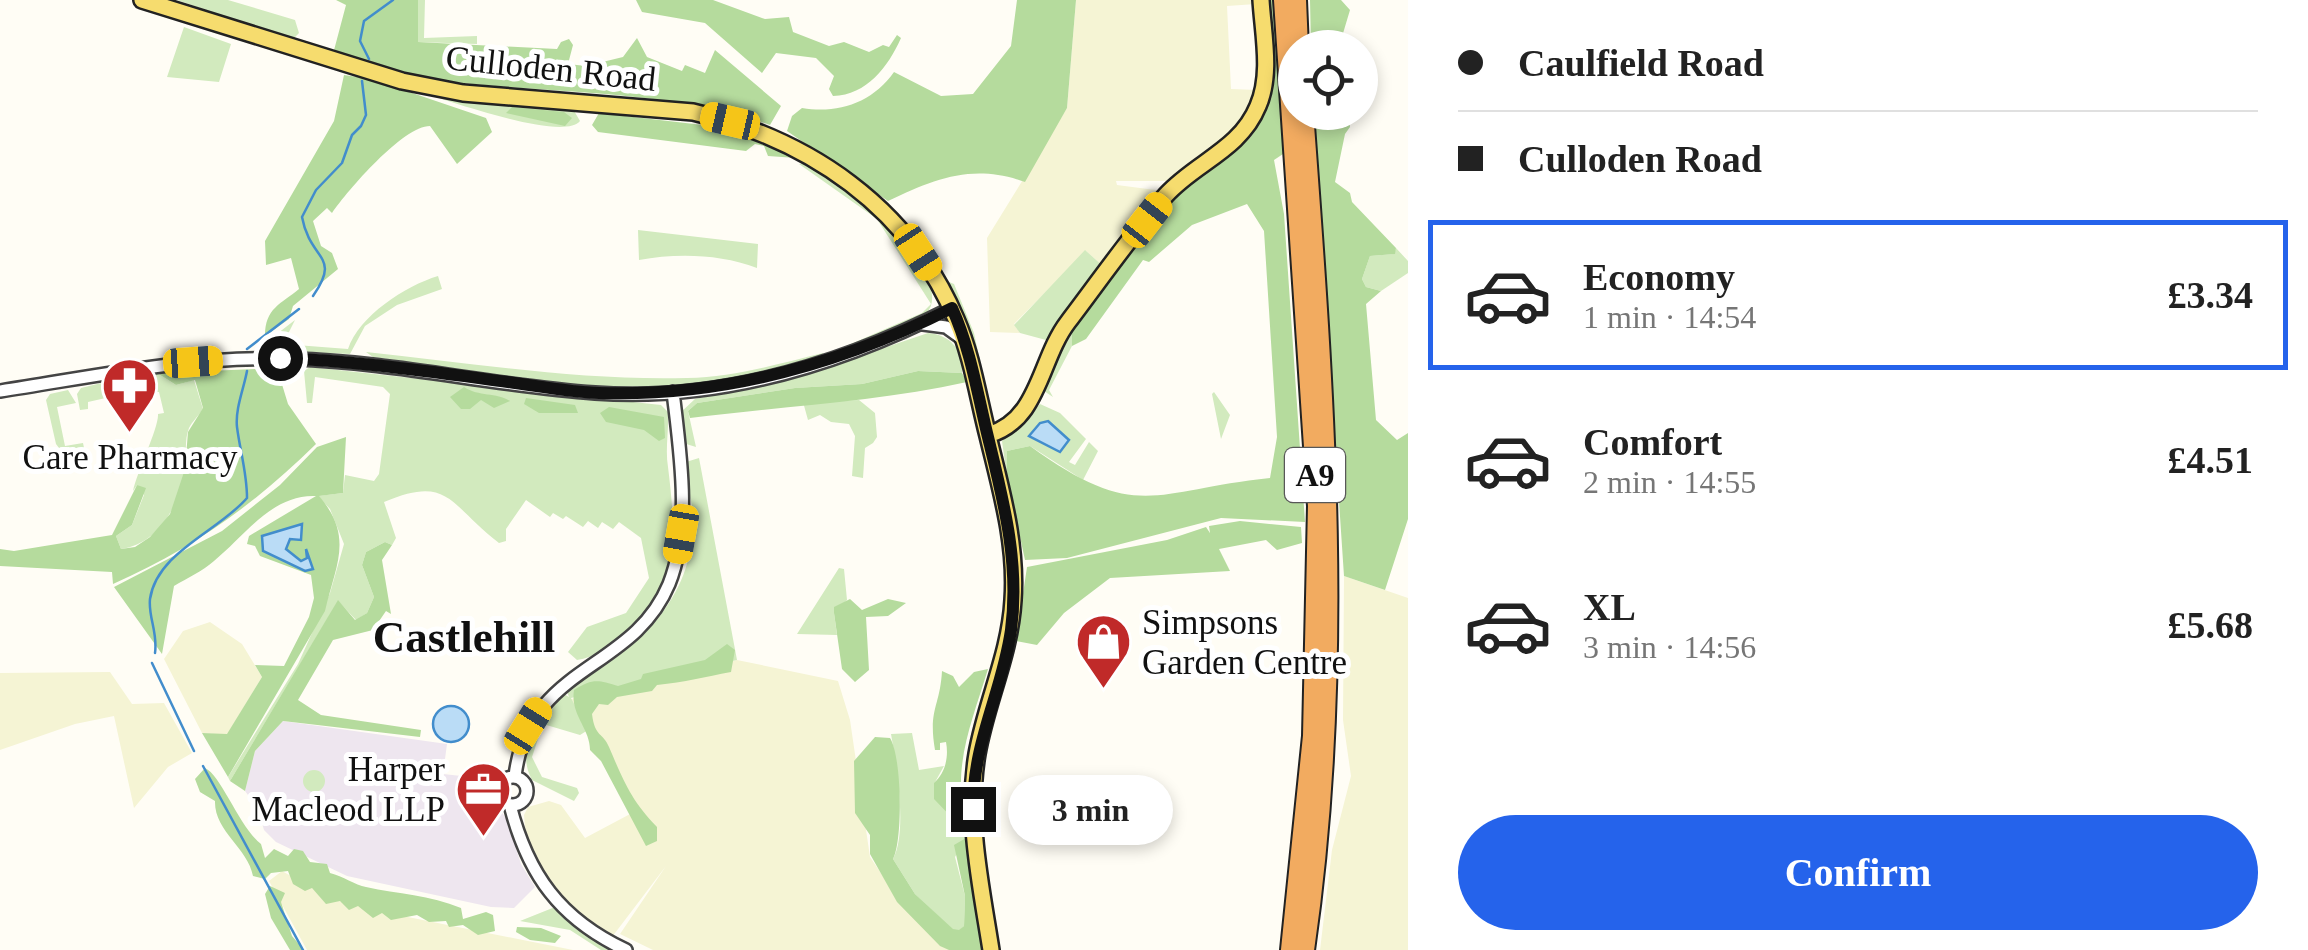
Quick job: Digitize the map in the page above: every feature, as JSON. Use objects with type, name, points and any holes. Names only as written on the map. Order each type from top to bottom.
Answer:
[{"type":"highway","name":"A9","points":[[1283,0],[1317,506],[1312,736],[1290,950]]},
{"type":"highway","points":[[1297,0],[1298,30]]},
{"type":"highway","name":"A9","points":[[1304,950],[1321,813],[1332,604],[1324,387],[1305,130]]},
{"type":"main road","name":"Culloden Road","points":[[142,0],[402,81],[468,94],[693,112],[776,137],[868,196],[918,252],[964,340],[1006,508],[1014,577],[1010,633],[981,731],[973,786],[991,950]]},
{"type":"main road","points":[[988,435],[1008,426],[1028,408],[1051,345],[1165,197],[1220,154],[1248,125],[1264,82],[1261,0]]},
{"type":"street","points":[[0,390],[163,364],[280,358],[358,362],[596,393],[673,392],[793,372],[918,324],[946,305]]},
{"type":"street","points":[[918,324],[946,327],[964,340]]},
{"type":"street","points":[[515,776],[520,748],[540,708],[571,677],[637,630],[668,587],[681,534],[673,392]]},
{"type":"street","points":[[515,776],[523,780],[527,792],[523,801],[510,804],[502,800],[499,787],[515,776]]},
{"type":"street","points":[[510,804],[524,853],[553,900],[592,932],[626,950]]},
{"type":"shaded area","points":[[283,721],[447,744],[443,774],[480,778],[479,793],[497,805],[507,820],[521,864],[535,887],[514,908],[491,907],[347,876],[276,842],[264,830],[257,807],[245,791],[255,751]]},
{"type":"green space","points":[[177,0],[228,0],[295,20],[299,33],[292,40]]},
{"type":"green space","points":[[336,0],[418,0],[418,42],[557,49],[569,39],[573,45],[568,64],[586,66],[623,57],[637,38],[647,57],[682,71],[685,65],[705,73],[715,50],[781,106],[770,125],[644,98],[472,84],[405,74],[333,54],[346,5]]},
{"type":"green space","points":[[418,0],[425,0],[424,38],[477,36],[477,44],[417,42]]},
{"type":"green space","points":[[636,0],[713,0],[765,19],[789,17],[793,32],[829,46],[844,42],[869,52],[883,45],[889,47],[897,35],[901,38],[875,78],[856,91],[833,96],[829,89],[834,76],[816,58],[776,53],[762,73],[705,23],[642,12]]},
{"type":"green space","points":[[1017,0],[1076,0],[1067,108],[1025,182],[988,174],[954,176],[888,201],[787,131],[792,116],[802,108],[828,109],[853,104],[875,92],[894,72],[941,96],[973,94],[1011,46]]},
{"type":"green space","points":[[1076,0],[1255,0],[1256,4],[1227,6],[1231,89],[1257,90],[1243,124],[1171,181],[1116,181],[1117,185],[1163,191],[1104,267],[1086,251],[1014,324],[1020,333],[990,332],[987,238],[1067,108]]},
{"type":"green space","points":[[1265,0],[1274,0],[1278,130],[1282,130],[1283,154],[1274,160],[1284,214],[1305,522],[1221,518],[1067,558],[1025,560],[1007,477],[1007,451],[1030,446],[1097,486],[1123,494],[1171,494],[1270,478],[1277,437],[1264,231],[1247,204],[1192,225],[1149,262],[1143,260],[1086,339],[1072,346],[1072,324],[1163,206],[1250,138],[1265,114],[1271,94]]},
{"type":"green space","points":[[1310,0],[1341,0],[1350,10],[1344,30],[1311,30]]},
{"type":"green space","points":[[184,27],[231,44],[219,82],[167,77]]},
{"type":"green space","points":[[344,75],[371,79],[486,118],[492,132],[457,164],[430,126],[391,147],[332,213],[327,208],[313,221],[321,246],[332,253],[338,269],[293,306],[289,319],[265,336],[271,313],[299,289],[291,258],[266,265],[265,241],[334,121]]},
{"type":"green space","points":[[411,89],[573,109],[580,121],[569,126],[526,123]]},
{"type":"green space","points":[[512,107],[564,112],[572,118],[565,126],[506,113]]},
{"type":"green space","points":[[599,113],[720,127],[796,158],[768,156],[764,146],[755,144],[746,151],[598,132],[592,125]]},
{"type":"green space","points":[[1314,130],[1348,130],[1335,182],[1350,193],[1352,202],[1396,248],[1395,254],[1370,256],[1362,279],[1366,287],[1381,291],[1366,304],[1376,420],[1397,440],[1408,433],[1408,519],[1385,590],[1344,576]]},
{"type":"green space","points":[[807,163],[867,208],[912,254],[926,277],[930,303],[877,219],[799,164]]},
{"type":"green space","points":[[638,230],[758,244],[757,268],[698,256],[639,260]]},
{"type":"green space","points":[[1396,248],[1408,261],[1408,273],[1381,291],[1366,287],[1362,279],[1370,256],[1394,254]]},
{"type":"green space","points":[[1085,250],[1104,267],[1046,340],[1020,333],[1014,325]]},
{"type":"green space","points":[[438,276],[442,289],[397,305],[365,326],[350,354],[256,350],[295,320],[283,344],[348,349],[362,325],[385,304]]},
{"type":"green space","points":[[949,282],[954,284],[974,333],[986,389],[946,286]]},
{"type":"green space","points":[[929,306],[926,314],[837,350],[922,313]]},
{"type":"green space","points":[[1072,324],[1072,346],[1049,390],[1053,397],[1044,391]]},
{"type":"green space","points":[[928,333],[944,337],[955,346],[962,373],[918,371],[862,384],[795,388],[697,403],[688,411],[696,447],[683,443],[680,413],[695,399],[795,378]]},
{"type":"green space","points":[[366,352],[526,370],[647,378],[722,375],[823,353],[821,358],[742,376],[654,387],[533,380],[373,357]]},
{"type":"green space","points":[[310,367],[661,405],[668,412],[670,557],[656,597],[642,616],[608,647],[577,660],[568,652],[587,627],[626,613],[649,578],[641,538],[619,522],[613,529],[602,522],[598,528],[588,521],[583,527],[566,516],[563,519],[553,513],[550,517],[526,500],[506,529],[506,541],[499,543],[448,498],[436,493],[423,491],[384,502],[396,538],[392,545],[385,542],[366,552],[362,565],[374,597],[367,613],[356,620],[338,601],[230,781],[228,777],[298,664],[330,593],[344,544],[330,509],[318,496],[343,493],[345,475],[374,481],[379,474],[390,394],[383,387],[315,377],[312,403],[307,403],[304,371]]},
{"type":"green space","points":[[277,368],[288,404],[316,444],[221,524],[113,584],[112,572],[0,566],[0,549],[14,551],[112,535],[137,485],[146,488],[132,525],[116,536],[121,549],[135,547],[150,537],[170,514],[185,469],[188,432],[203,408],[195,380],[176,385],[157,373]]},
{"type":"green space","points":[[918,371],[962,373],[967,382],[864,399],[690,418],[688,411],[697,403],[795,388],[862,384]]},
{"type":"green space","points":[[157,373],[176,385],[194,380],[203,409],[187,433],[183,481],[166,520],[146,539],[121,549],[116,536],[132,525],[144,495],[137,485],[133,491],[158,414],[164,413],[159,392],[130,392],[127,376]]},
{"type":"green space","points":[[126,377],[129,400],[121,401],[119,395],[88,402],[88,409],[80,410],[77,394],[81,388]]},
{"type":"green space","points":[[464,387],[510,401],[494,408],[481,400],[470,409],[461,409],[450,397]]},
{"type":"green space","points":[[68,390],[76,403],[57,407],[65,446],[83,443],[87,462],[68,460],[56,444],[46,400],[50,394]]},
{"type":"green space","points":[[1212,394],[1230,415],[1221,439]]},
{"type":"green space","points":[[526,398],[575,405],[578,413],[539,413],[524,404]]},
{"type":"green space","points":[[859,400],[875,413],[877,437],[865,448],[863,478],[852,476],[855,436],[849,424],[831,422],[820,415],[808,420],[803,402]]},
{"type":"green space","points":[[1040,404],[1060,413],[1086,439],[1069,462],[1075,465],[1089,442],[1098,451],[1083,480],[1030,446],[1007,451],[1007,477],[1002,441]]},
{"type":"green space","points":[[609,407],[664,417],[665,438],[659,441],[644,430],[606,422],[600,413]]},
{"type":"green space","points":[[346,437],[343,493],[319,496],[330,511],[339,538],[337,565],[325,611],[228,777],[202,733],[227,734],[262,677],[255,665],[284,666],[309,617],[314,598],[311,575],[260,556],[255,546],[247,544],[249,536],[316,496],[300,497],[273,509],[210,565],[174,586],[162,654],[114,587],[222,531],[280,485],[317,447]]},
{"type":"green space","points":[[699,458],[737,660],[571,698],[588,730],[580,735],[543,724],[532,757],[542,777],[577,788],[579,793],[574,801],[532,780],[526,755],[529,744],[541,723],[564,694],[569,697],[567,692],[574,685],[641,637],[673,596],[691,546],[693,516],[686,462]]},
{"type":"green space","points":[[1240,521],[1301,527],[1302,543],[1277,550],[1266,540],[1219,549],[1230,571],[1110,578],[1064,613],[1037,645],[1016,641],[1027,567],[1167,540],[1206,527],[1210,533],[1209,526]]},
{"type":"green space","points":[[385,542],[392,545],[382,560],[391,614],[386,611],[373,630],[333,640],[298,700],[321,715],[421,730],[420,737],[283,721],[255,751],[245,791],[230,781],[338,600],[355,620],[367,613],[374,597],[362,565],[366,552]]},
{"type":"green space","points":[[839,568],[844,569],[847,600],[834,613],[837,635],[797,634]]},
{"type":"green space","points":[[1344,576],[1408,598],[1408,950],[1320,950],[1332,850],[1351,776],[1343,720]]},
{"type":"green space","points":[[850,599],[862,610],[888,599],[906,603],[888,616],[866,617],[869,670],[855,682],[842,669],[834,613],[834,607]]},
{"type":"green space","points":[[210,622],[242,644],[262,677],[227,735],[202,733],[164,659],[183,631]]},
{"type":"green space","points":[[727,644],[735,650],[731,672],[657,685],[652,691],[617,697],[608,705],[599,704],[592,714],[629,790],[657,827],[657,841],[646,846],[601,761],[590,750],[575,707],[574,690],[596,681],[618,686],[641,679],[643,674],[705,660]]},
{"type":"green space","points":[[737,660],[838,681],[850,720],[870,857],[893,891],[950,950],[653,950],[620,934],[666,866],[612,937],[560,900],[536,865],[526,838],[524,815],[528,807],[549,801],[561,805],[585,838],[632,813],[571,699]]},
{"type":"green space","points":[[988,669],[966,742],[961,779],[965,818],[959,825],[934,799],[934,783],[947,754],[946,742],[935,750],[933,736],[942,671],[953,676],[959,687],[974,672]]},
{"type":"green space","points":[[110,672],[132,704],[164,703],[192,753],[168,767],[134,808],[114,716],[75,724],[0,750],[0,673]]},
{"type":"green space","points":[[912,733],[919,770],[944,766],[934,784],[959,825],[964,820],[966,838],[955,857],[965,896],[964,926],[960,930],[953,930],[915,894],[893,859],[900,815],[891,734]]},
{"type":"green space","points":[[875,737],[890,738],[897,762],[900,817],[893,859],[915,894],[953,929],[959,930],[964,926],[965,896],[954,845],[966,838],[985,950],[949,950],[940,946],[897,902],[870,854],[870,835],[855,813],[854,761]]},
{"type":"green space","points":[[205,768],[261,844],[265,858],[274,849],[288,856],[294,849],[303,851],[310,862],[327,864],[330,873],[362,886],[449,904],[461,908],[463,919],[486,912],[493,915],[495,931],[478,935],[463,925],[449,927],[446,921],[429,922],[417,915],[391,920],[382,913],[373,918],[358,906],[349,910],[340,901],[326,904],[312,888],[305,891],[293,884],[288,871],[271,873],[265,879],[253,876],[245,857],[225,831],[215,801],[200,792],[195,779]]},
{"type":"green space","points":[[310,770],[318,770],[325,781],[318,792],[310,792],[303,785],[303,777]]},
{"type":"green space","points":[[282,871],[321,893],[368,909],[573,950],[307,950],[269,881]]},
{"type":"green space","points":[[270,886],[285,893],[281,902],[292,936],[304,950],[290,950],[271,918],[265,894]]},
{"type":"green space","points":[[555,907],[620,950],[601,950],[570,930],[520,921]]},
{"type":"green space","points":[[517,927],[541,928],[561,936],[555,943],[530,940],[516,932]]},
{"type":"water","points":[[1048,421],[1069,440],[1060,452],[1029,436],[1040,423]]},
{"type":"water","points":[[302,524],[301,540],[290,539],[286,549],[301,561],[307,558],[306,549],[313,569],[305,571],[263,551],[262,536]]},
{"type":"water","points":[[451,706],[464,711],[469,724],[464,737],[451,742],[438,737],[433,724],[438,711]]},
{"type":"waterway","points":[[369,59],[360,41],[364,21],[393,0]]},
{"type":"waterway","points":[[313,296],[325,273],[324,265],[302,217],[316,190],[342,163],[352,135],[366,115],[362,81]]},
{"type":"waterway","points":[[247,349],[299,309]]},
{"type":"waterway","points":[[155,653],[150,606],[155,583],[176,555],[247,498],[237,420],[247,371]]},
{"type":"waterway","points":[[152,663],[194,751]]},
{"type":"waterway","points":[[203,766],[303,950]]},
{"type":"place","name":"Care Pharmacy","points":[[130,435]]},
{"type":"place","name":"Simpsons Garden Centre","points":[[1103,691]]},
{"type":"place","name":"Harper Macleod LLP","points":[[484,838]]},
{"type":"district","name":"Castlehill","points":[[464,636]]},
{"type":"route","points":[[280,358],[358,362],[596,393],[700,390],[833,360],[952,308],[968,352],[1006,508],[1014,577],[1010,633],[976,758],[973,809]]}]
